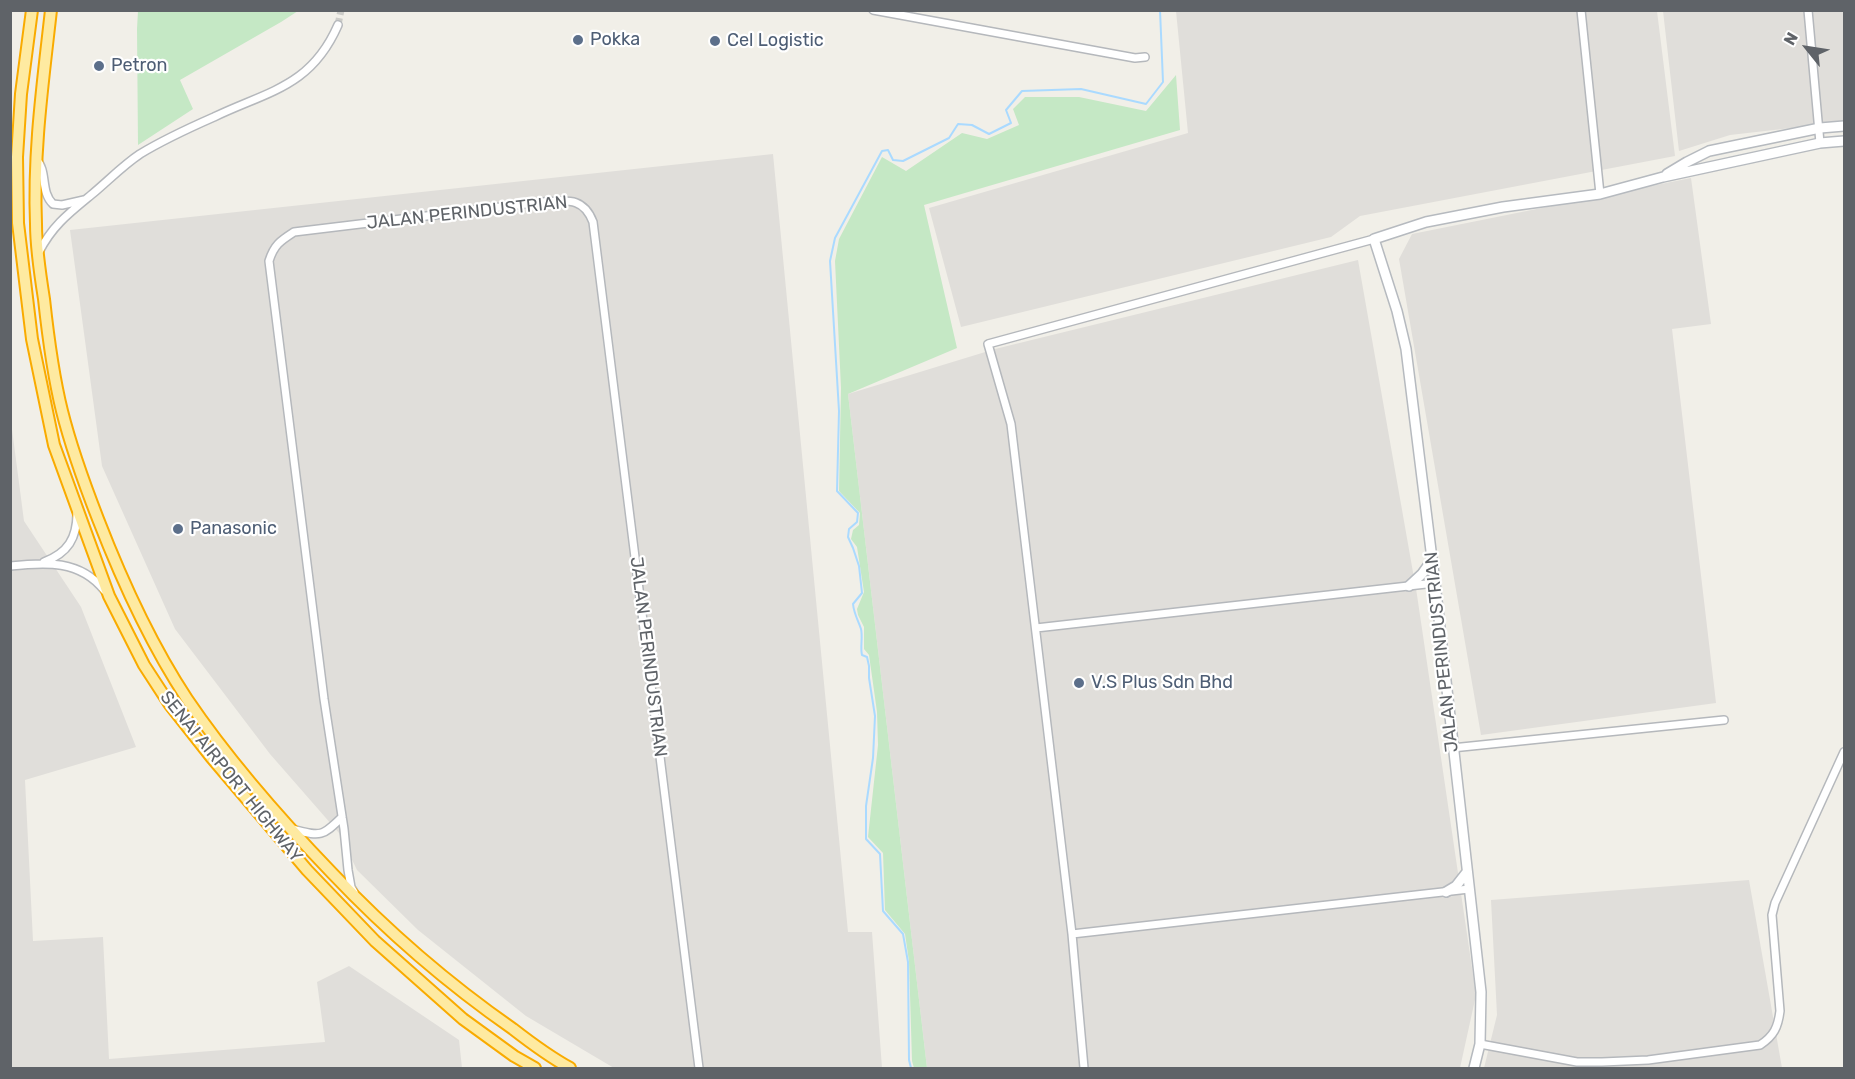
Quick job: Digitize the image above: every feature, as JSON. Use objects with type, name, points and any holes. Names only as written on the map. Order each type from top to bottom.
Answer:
[{"type":"highway","name":"SENAI AIRPORT HIGHWAY","points":[[33,10],[21,94],[17,157],[18,224],[32,339],[54,445],[109,596],[144,665],[170,705],[211,758],[307,870],[375,941],[463,1019],[514,1056],[535,1068]]},
{"type":"highway","name":"SENAI AIRPORT HIGHWAY","points":[[51,10],[36,158],[38,254],[48,331],[62,411],[88,494],[128,593],[163,659],[187,698],[225,751],[290,829],[362,905],[404,944],[475,1003],[570,1068]]},
{"type":"main road","points":[[1663,177],[1709,151],[1820,128],[1845,126]]},
{"type":"main road","points":[[1374,238],[1426,222],[1503,207],[1600,194],[1663,177],[1820,142],[1845,141]]},
{"type":"main road","name":"JALAN PERINDUSTRIAN","points":[[1374,238],[1397,311],[1406,349],[1435,583],[1481,992],[1480,1044],[1474,1068]]},
{"type":"main road","points":[[1409,586],[1432,560]]},
{"type":"main road","points":[[1446,892],[1456,886],[1467,872]]},
{"type":"street","points":[[873,10],[1135,58],[1145,57]]},
{"type":"street","points":[[1581,10],[1600,194]]},
{"type":"street","points":[[1808,10],[1820,142]]},
{"type":"street","points":[[38,254],[56,225],[112,175],[140,154],[215,116],[260,98],[293,81],[310,68],[330,42],[338,25]]},
{"type":"street","points":[[36,158],[42,167],[46,194],[53,204],[62,205],[86,199]]},
{"type":"street","name":"JALAN PERINDUSTRIAN","points":[[342,817],[301,523],[269,261],[272,250],[294,232],[572,200],[584,206],[593,222],[699,1068]]},
{"type":"street","points":[[1084,1068],[1072,934],[1011,423],[988,344],[1374,238]]},
{"type":"street","points":[[10,566],[55,558],[75,535],[76,510]]},
{"type":"street","points":[[42,562],[59,564],[88,575],[99,583],[109,596]]},
{"type":"street","points":[[1036,628],[1435,583]]},
{"type":"street","points":[[1452,748],[1724,720]]},
{"type":"street","points":[[1480,1044],[1577,1062],[1602,1062],[1682,1056],[1760,1045],[1767,1040],[1779,1025],[1780,1011],[1772,915],[1775,903],[1845,752]]},
{"type":"street","points":[[290,829],[313,835],[320,834],[326,832],[342,817]]},
{"type":"street","points":[[342,817],[351,887],[362,905]]},
{"type":"street","points":[[1072,934],[1468,890]]},
{"type":"shaded area","points":[[1176,11],[1657,11],[1675,156],[1360,216],[1331,237],[961,327],[929,208],[1188,133]]},
{"type":"shaded area","points":[[1663,11],[1844,11],[1844,122],[1730,135],[1679,151]]},
{"type":"shaded area","points":[[773,154],[848,932],[872,932],[882,1068],[614,1068],[526,1016],[418,930],[357,870],[339,833],[270,754],[175,629],[102,466],[70,230]]},
{"type":"shaded area","points":[[1691,178],[1711,324],[1672,329],[1716,703],[1481,735],[1399,259],[1412,234]]},
{"type":"shaded area","points":[[1358,260],[1417,595],[1476,995],[1460,1068],[927,1068],[848,394],[995,349]]},
{"type":"shaded area","points":[[10,414],[24,521],[81,607],[136,747],[25,780],[33,941],[103,937],[109,1059],[325,1042],[317,982],[349,966],[459,1040],[462,1068],[11,1068]]},
{"type":"shaded area","points":[[1749,880],[1782,1068],[1484,1068],[1497,1015],[1491,900]]},
{"type":"green space","points":[[138,10],[298,11],[180,80],[193,109],[138,145]]},
{"type":"green space","points":[[1176,75],[1180,130],[924,205],[957,348],[848,394],[927,1068],[914,1068],[909,961],[905,934],[885,910],[883,853],[868,837],[878,745],[877,712],[869,655],[864,649],[864,627],[857,609],[864,592],[857,547],[851,539],[853,530],[859,525],[860,513],[839,491],[841,388],[835,261],[839,239],[882,157],[906,171],[962,133],[987,139],[1019,125],[1013,109],[1025,97],[1079,97],[1146,111]]},
{"type":"waterway","points":[[911,1068],[908,962],[903,934],[883,911],[880,854],[866,839],[866,806],[873,758],[875,716],[869,666],[867,657],[862,655],[861,629],[853,604],[862,593],[859,566],[848,537],[849,529],[857,522],[858,513],[837,491],[839,411],[830,261],[835,238],[882,151],[888,150],[893,160],[903,161],[949,138],[958,124],[972,125],[989,134],[1011,123],[1006,110],[1022,91],[1081,89],[1146,104],[1163,82],[1160,10]]},
{"type":"tunnel","points":[[338,25],[341,10]]},
{"type":"place","name":"Pokka","points":[[578,40]]},
{"type":"place","name":"Cel Logistic","points":[[715,41]]},
{"type":"place","name":"Petron","points":[[99,66]]},
{"type":"place","name":"Panasonic","points":[[178,529]]},
{"type":"place","name":"V.S Plus Sdn Bhd","points":[[1079,683]]}]
